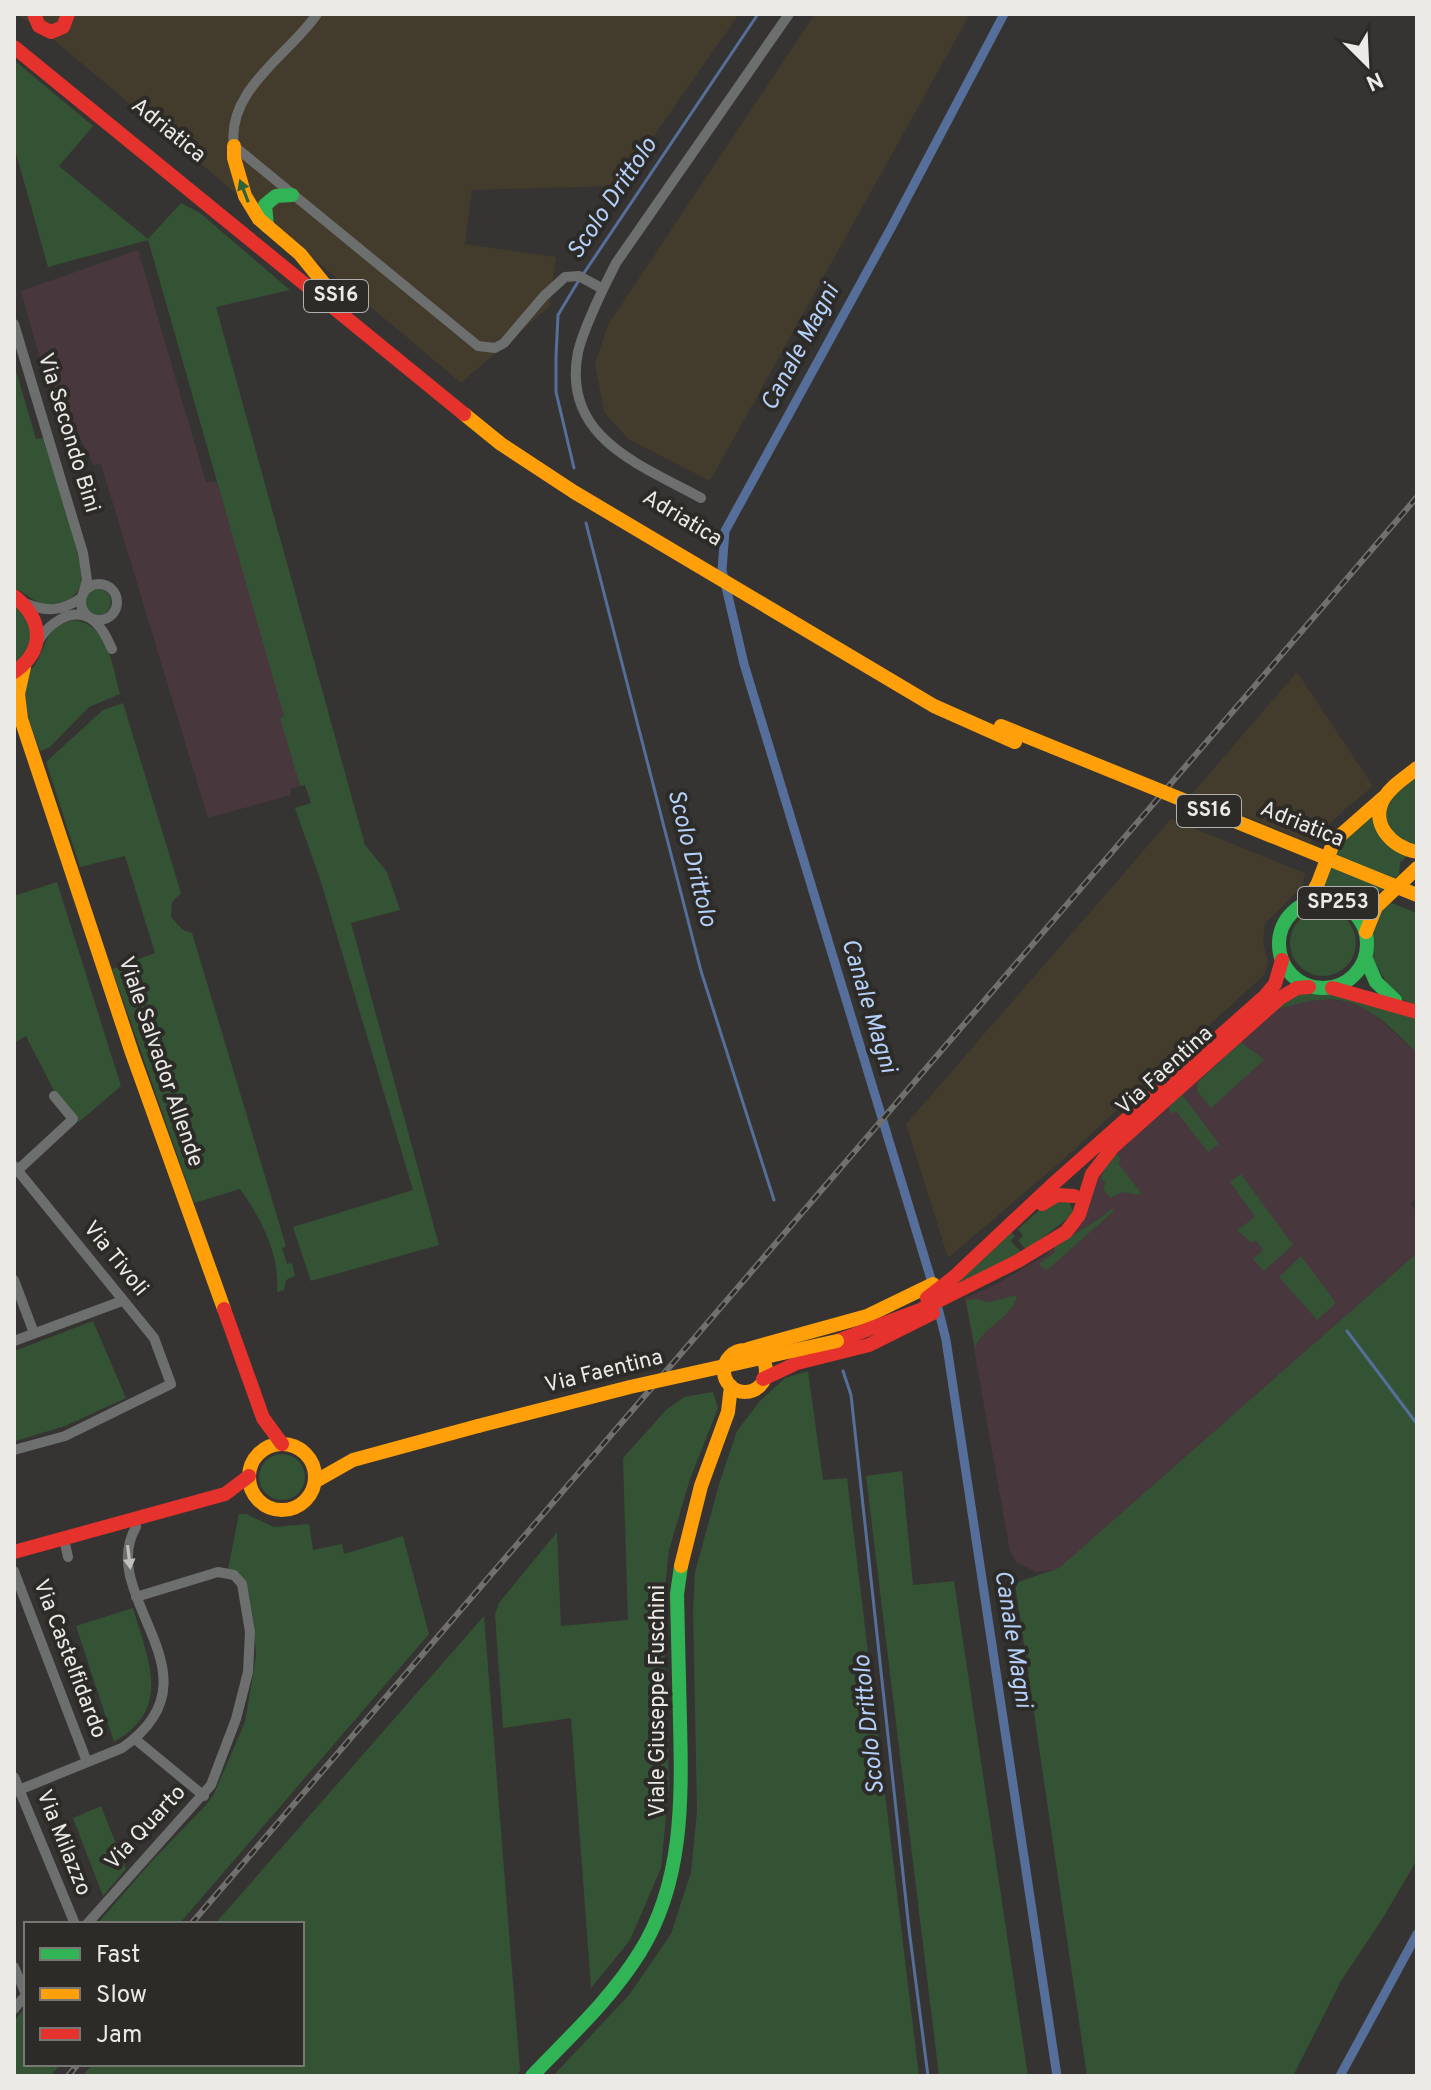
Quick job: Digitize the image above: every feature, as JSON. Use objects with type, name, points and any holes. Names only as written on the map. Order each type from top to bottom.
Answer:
[{"type":"main road","points":[[34,14],[39,26],[51,32],[63,27],[68,14]]},
{"type":"main road","name":"Adriatica","points":[[14,34],[498,428],[669,543],[934,706],[1417,907]]},
{"type":"main road","name":"Adriatica","points":[[14,47],[501,444],[574,492],[918,685],[1001,726],[1417,895]]},
{"type":"main road","points":[[234,146],[234,158],[245,196],[259,219],[300,254],[330,291]]},
{"type":"main road","points":[[267,226],[265,205],[276,196],[292,195]]},
{"type":"main road","points":[[19,600],[33,615],[38,629],[37,644],[19,669]]},
{"type":"main road","name":"Viale Salvador Allende","points":[[19,669],[17,714],[132,1053],[263,1418],[261,1452]]},
{"type":"main road","name":"SP253","points":[[1282,960],[1279,944],[1284,924],[1290,915],[1307,903],[1318,883],[1329,848],[1417,768]]},
{"type":"main road","points":[[1384,797],[1379,813],[1388,839],[1398,847],[1417,852]]},
{"type":"main road","name":"SP253","points":[[1366,932],[1376,907],[1417,868]]},
{"type":"main road","name":"SP253","points":[[1307,903],[1331,900],[1353,911],[1366,932],[1366,959]]},
{"type":"main road","points":[[1332,988],[1346,983],[1358,973],[1366,959]]},
{"type":"main road","points":[[1366,959],[1368,970],[1378,987],[1411,1010]]},
{"type":"main road","points":[[1282,960],[1294,978],[1309,987],[1332,988],[1411,1010]]},
{"type":"main road","name":"Via Faentina","points":[[920,1306],[1265,996],[1275,984],[1282,960]]},
{"type":"main road","name":"Via Faentina","points":[[316,1481],[353,1460],[478,1426],[867,1332],[920,1306],[951,1298],[1016,1270],[1066,1232],[1079,1215],[1092,1174],[1113,1147],[1280,998],[1297,988],[1309,987]]},
{"type":"main road","points":[[1051,1186],[1063,1188],[1074,1196],[1079,1215]]},
{"type":"main road","points":[[1023,1212],[1033,1211],[1052,1195],[1062,1193],[1074,1196]]},
{"type":"main road","points":[[920,1306],[884,1339],[860,1348],[791,1364],[763,1379],[752,1391],[741,1392],[731,1386],[724,1369],[733,1354],[748,1349],[920,1306]]},
{"type":"main road","points":[[748,1349],[763,1360],[763,1379]]},
{"type":"main road","name":"Viale Giuseppe Fuschini","points":[[532,2076],[611,1990],[640,1951],[660,1913],[671,1878],[678,1845],[683,1786],[677,1594],[688,1532],[702,1484],[724,1429],[731,1401],[731,1386]]},
{"type":"main road","name":"Viale Giuseppe Fuschini","points":[[724,1429],[752,1391]]},
{"type":"main road","name":"Viale Salvador Allende","points":[[263,1418],[282,1444]]},
{"type":"main road","points":[[261,1452],[282,1444]]},
{"type":"main road","name":"SP253","points":[[282,1444],[293,1446],[311,1459]]},
{"type":"main road","name":"SP253","points":[[14,1552],[225,1494],[249,1476],[261,1452]]},
{"type":"main road","points":[[311,1459],[316,1481]]},
{"type":"main road","name":"Via Faentina","points":[[311,1459],[353,1460]]},
{"type":"main road","points":[[249,1476],[257,1500]]},
{"type":"main road","name":"SP253","points":[[225,1494],[257,1500],[266,1507],[287,1511],[307,1501],[316,1481]]},
{"type":"street","points":[[317,14],[250,90],[234,128],[234,146],[478,346],[495,348],[504,343],[557,281],[573,275],[603,289]]},
{"type":"street","points":[[701,498],[615,451],[592,426],[580,402],[576,382],[579,350],[616,263],[789,14]]},
{"type":"street","name":"Via Secondo Bini","points":[[14,324],[83,553],[87,580],[82,596]]},
{"type":"street","name":"Via Secondo Bini","points":[[83,553],[102,585]]},
{"type":"street","points":[[19,600],[48,611],[70,606],[91,586],[102,585],[115,595],[110,626],[112,649],[102,630],[82,609],[82,596]]},
{"type":"street","points":[[37,644],[47,627],[57,621],[78,615],[106,619],[114,611]]},
{"type":"street","points":[[16,1168],[73,1119],[54,1096]]},
{"type":"street","name":"Via Tivoli","points":[[14,1450],[65,1436],[171,1384],[154,1338],[16,1168]]},
{"type":"street","points":[[14,1280],[34,1333]]},
{"type":"street","points":[[14,1341],[122,1301]]},
{"type":"street","points":[[17,1791],[122,1748],[152,1721],[163,1699],[161,1656],[136,1597],[127,1543],[136,1527],[134,1519]]},
{"type":"street","points":[[64,1539],[68,1557]]},
{"type":"street","name":"Via Castelfidardo","points":[[14,1571],[87,1762]]},
{"type":"street","name":"Via Quarto","points":[[89,1922],[204,1796],[227,1747],[248,1672],[250,1632],[242,1584],[234,1575],[218,1572],[136,1597]]},
{"type":"street","points":[[135,1739],[204,1796]]},
{"type":"street","name":"Via Milazzo","points":[[14,1777],[17,1791],[74,1922]]},
{"type":"street","points":[[14,1967],[24,1990]]},
{"type":"shaded area","points":[[17,14],[739,14],[619,186],[472,190],[465,244],[556,257],[550,306],[461,383],[54,40]]},
{"type":"shaded area","points":[[815,14],[970,14],[710,481],[628,439],[604,412],[595,364],[608,325]]},
{"type":"shaded area","points":[[138,250],[206,482],[217,482],[305,784],[290,789],[291,795],[208,818],[101,464],[94,465],[80,439],[64,444],[21,291]]},
{"type":"shaded area","points":[[1297,672],[1373,786],[1310,843],[1192,794]]},
{"type":"shaded area","points":[[1171,819],[1305,873],[1302,887],[1265,923],[1263,944],[1268,960],[1265,974],[1064,1159],[948,1258],[906,1124]]},
{"type":"shaded area","points":[[1324,999],[1347,1001],[1367,1008],[1417,1050],[1417,1198],[1410,1204],[1417,1212],[1417,1253],[1059,1569],[1037,1572],[1017,1563],[1010,1552],[965,1298],[997,1284],[1046,1255],[1082,1220],[1094,1180],[1113,1151],[1273,1011],[1300,1002]]},
{"type":"green space","points":[[14,60],[93,126],[59,166],[148,239],[181,203],[200,213],[290,290],[216,307],[365,845],[387,872],[400,910],[351,923],[439,1245],[311,1281],[293,1227],[413,1190],[320,879],[295,808],[311,803],[305,785],[300,786],[280,718],[284,716],[148,240],[48,267],[14,146]]},
{"type":"green space","points":[[14,364],[36,439],[43,438],[53,469],[81,573],[81,584],[74,596],[53,606],[42,604],[14,588]]},
{"type":"green space","points":[[98,589],[107,593],[111,602],[107,611],[98,615],[89,611],[85,602],[89,593]]},
{"type":"green space","points":[[14,603],[27,616],[31,638],[27,651],[14,666]]},
{"type":"green space","points":[[73,620],[85,623],[102,638],[120,694],[89,707],[50,747],[40,751],[23,704],[28,673],[37,662],[52,628]]},
{"type":"green space","points":[[123,703],[181,893],[172,902],[171,917],[183,930],[192,933],[286,1246],[282,1248],[287,1264],[292,1263],[295,1276],[286,1280],[284,1290],[277,1292],[275,1264],[268,1238],[240,1189],[194,1203],[112,969],[155,953],[125,856],[80,867],[46,762],[103,710]]},
{"type":"green space","points":[[1417,776],[1417,846],[1400,843],[1384,816],[1390,799]]},
{"type":"green space","points":[[1376,813],[1408,855],[1400,863],[1399,875],[1380,891],[1363,914],[1343,899],[1319,895],[1334,849]]},
{"type":"green space","points":[[57,882],[121,1086],[79,1122],[55,1093],[26,1036],[14,1043],[14,896]]},
{"type":"green space","points":[[1386,901],[1417,913],[1417,1007],[1394,995],[1372,958],[1372,929]]},
{"type":"green space","points":[[1323,910],[1336,913],[1346,920],[1353,930],[1356,943],[1353,956],[1346,966],[1336,973],[1323,976],[1310,973],[1300,966],[1293,956],[1290,943],[1293,930],[1300,920],[1310,913]]},
{"type":"green space","points":[[1294,995],[1338,995],[1417,1019],[1417,1050],[1382,1020],[1352,1003],[1319,1000],[1273,1011]]},
{"type":"green space","points":[[1241,1042],[1264,1060],[1211,1108],[1197,1091],[1198,1082]]},
{"type":"green space","points":[[1181,1093],[1219,1144],[1208,1152],[1176,1111],[1170,1114],[1169,1105]]},
{"type":"green space","points":[[1117,1154],[1121,1159],[1118,1163],[1141,1193],[1138,1195],[1123,1192],[1110,1198],[1103,1189],[1106,1182],[1101,1180],[1105,1165],[1112,1155]]},
{"type":"green space","points":[[1241,1174],[1293,1245],[1264,1271],[1253,1259],[1263,1250],[1256,1240],[1252,1243],[1237,1230],[1255,1217],[1230,1182]]},
{"type":"green space","points":[[1068,1199],[1073,1211],[1071,1216],[1026,1250],[1018,1240],[1023,1236],[1018,1229],[1046,1204]]},
{"type":"green space","points":[[1112,1208],[1114,1211],[1046,1271],[1039,1264],[1055,1252],[1055,1247]]},
{"type":"green space","points":[[1011,1232],[1015,1236],[1011,1241],[1022,1253],[943,1293]]},
{"type":"green space","points":[[1417,1253],[1417,1860],[1341,1981],[1293,2076],[1087,2076],[1015,1583],[1059,1568]]},
{"type":"green space","points":[[1301,1256],[1336,1303],[1317,1320],[1279,1277]]},
{"type":"green space","points":[[1017,1295],[1015,1303],[975,1348],[966,1301],[989,1302]]},
{"type":"green space","points":[[93,1321],[126,1398],[65,1426],[16,1441],[14,1351]]},
{"type":"green space","points":[[808,1371],[823,1480],[847,1478],[919,2076],[553,2076],[629,1995],[671,1934],[691,1872],[697,1811],[695,1572],[737,1431],[760,1401],[785,1378]]},
{"type":"green space","points":[[713,1392],[718,1408],[690,1479],[669,1550],[663,1605],[669,1784],[661,1868],[630,1940],[591,1988],[571,1718],[503,1728],[495,1615],[499,1603],[557,1532],[561,1626],[628,1620],[623,1458],[666,1410],[684,1397]]},
{"type":"green space","points":[[282,1454],[298,1461],[305,1477],[298,1493],[282,1500],[266,1493],[259,1477],[266,1461]]},
{"type":"green space","points":[[902,1471],[913,1585],[954,1581],[1028,2076],[939,2076],[866,1476]]},
{"type":"green space","points":[[239,1514],[246,1514],[274,1527],[309,1524],[313,1550],[342,1544],[344,1554],[403,1536],[429,1634],[181,1922],[99,1922],[206,1805],[214,1794],[245,1722],[256,1656],[254,1623],[243,1579],[228,1569]]},
{"type":"green space","points":[[133,1608],[149,1665],[150,1699],[144,1714],[132,1729],[114,1742],[76,1626]]},
{"type":"green space","points":[[484,1616],[520,2071],[516,2076],[82,2076],[91,2066],[304,2066],[304,1922],[217,1922]]},
{"type":"green space","points":[[101,1806],[126,1869],[103,1896],[73,1818]]},
{"type":"green space","points":[[24,2009],[24,2066],[59,2066],[50,2076],[14,2076],[14,2021]]},
{"type":"waterway","name":"Scolo Drittolo","points":[[584,273],[758,14]]},
{"type":"waterway","name":"Canale Magni","points":[[934,1289],[744,664],[722,570],[725,531],[1004,14]]},
{"type":"waterway","name":"Scolo Drittolo","points":[[574,468],[556,392],[556,357],[558,315],[579,280]]},
{"type":"waterway","name":"Scolo Drittolo","points":[[586,523],[701,971],[774,1200]]},
{"type":"waterway","name":"Canale Magni","points":[[937,1304],[946,1340],[1057,2076]]},
{"type":"waterway","points":[[1347,1331],[1417,1424]]},
{"type":"waterway","name":"Scolo Drittolo","points":[[843,1371],[851,1395],[928,2076]]},
{"type":"waterway","points":[[1340,2076],[1417,1934]]},
{"type":"railway","points":[[193,1922],[1417,497]]},
{"type":"railway","points":[[68,2076],[76,2066]]},
{"type":"traffic: fast","points":[[267,226],[265,205],[276,196],[292,195]]},
{"type":"traffic: fast","points":[[1314,900],[1332,900],[1348,907],[1360,919],[1367,935],[1367,944],[1367,953],[1360,969],[1348,981],[1332,988],[1314,988],[1298,981],[1286,969],[1279,953],[1279,935],[1286,919],[1298,907],[1314,900]]},
{"type":"traffic: fast","points":[[1366,959],[1376,982],[1395,1000]]},
{"type":"traffic: fast","points":[[532,2076],[589,2017],[629,1969],[654,1926],[665,1898],[680,1811],[677,1594],[681,1566]]},
{"type":"traffic: slow","points":[[234,146],[234,158],[245,196],[259,219],[300,254],[330,291]]},
{"type":"traffic: slow","points":[[464,414],[501,444],[574,492],[934,706],[1015,742]]},
{"type":"traffic: slow","points":[[21,719],[18,694],[24,667]]},
{"type":"traffic: slow","points":[[14,708],[21,719],[132,1053],[224,1309]]},
{"type":"traffic: slow","points":[[1001,726],[1417,895]]},
{"type":"traffic: slow","points":[[1417,768],[1387,793],[1379,817],[1392,840],[1417,852]]},
{"type":"traffic: slow","points":[[1307,903],[1334,841],[1384,797]]},
{"type":"traffic: slow","points":[[1366,932],[1376,907],[1417,868]]},
{"type":"traffic: slow","points":[[748,1349],[867,1316],[933,1284]]},
{"type":"traffic: slow","points":[[478,1426],[630,1387],[837,1341]]},
{"type":"traffic: slow","points":[[745,1350],[760,1356],[766,1371],[760,1386],[745,1392],[730,1386],[724,1371],[730,1356],[745,1350]]},
{"type":"traffic: slow","points":[[681,1566],[701,1486],[728,1412],[731,1386]]},
{"type":"traffic: slow","points":[[316,1481],[353,1460],[478,1426]]},
{"type":"traffic: slow","points":[[275,1444],[289,1444],[301,1449],[310,1458],[315,1477],[313,1490],[306,1501],[289,1510],[275,1510],[263,1505],[254,1496],[249,1484],[249,1470],[254,1458],[263,1449],[275,1444]]},
{"type":"traffic: jam","points":[[34,14],[39,26],[51,32],[63,27],[68,14]]},
{"type":"traffic: jam","points":[[14,47],[464,414]]},
{"type":"traffic: jam","points":[[14,596],[31,614],[37,634],[32,654],[14,672]]},
{"type":"traffic: jam","points":[[927,1298],[1265,996],[1275,984],[1282,960]]},
{"type":"traffic: jam","points":[[837,1341],[920,1310],[1018,1261],[1066,1232],[1079,1215],[1092,1174],[1113,1147],[1280,998],[1297,988],[1309,987]]},
{"type":"traffic: jam","points":[[1332,988],[1417,1012]]},
{"type":"traffic: jam","points":[[1042,1204],[1057,1195],[1074,1196]]},
{"type":"traffic: jam","points":[[224,1309],[263,1418],[282,1444]]},
{"type":"traffic: jam","points":[[763,1379],[797,1363],[869,1345],[933,1313]]},
{"type":"traffic: jam","points":[[14,1552],[225,1494],[249,1476]]}]
